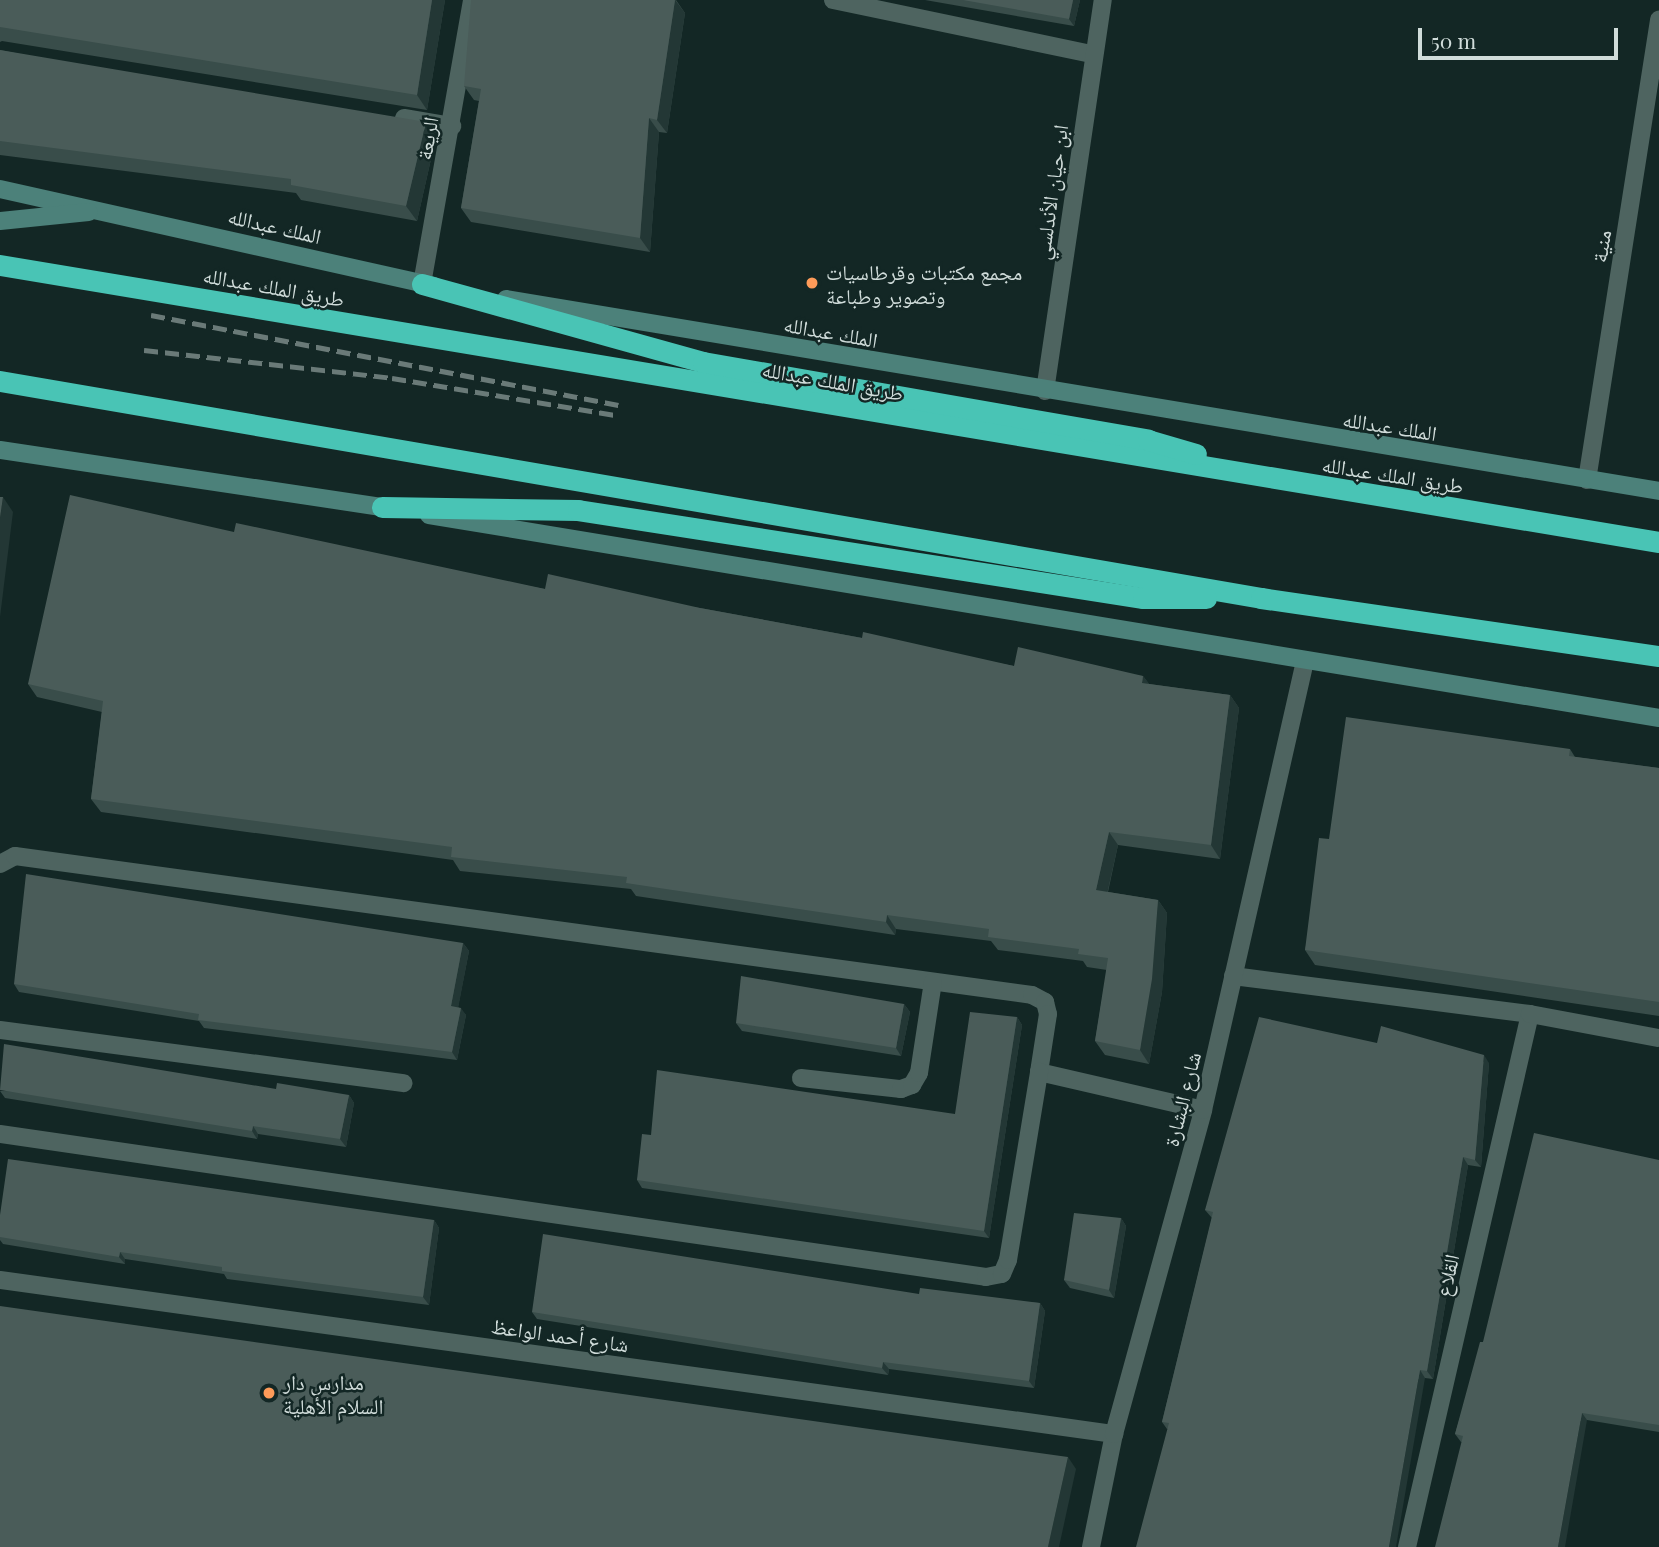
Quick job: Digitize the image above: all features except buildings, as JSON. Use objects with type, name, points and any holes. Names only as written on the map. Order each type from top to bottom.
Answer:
[{"type":"highway","name":"طريق الملك عبدالله","points":[[0,265],[1659,542]]},
{"type":"highway","points":[[422,284],[703,362],[1148,440],[1292,482]]},
{"type":"highway","points":[[0,382],[1262,598],[1659,656]]},
{"type":"highway","points":[[382,507],[578,510],[1143,598],[1262,598]]},
{"type":"main road","name":"الملك عبدالله","points":[[0,188],[422,284],[1045,391],[1659,491]]},
{"type":"main road","points":[[0,221],[106,210]]},
{"type":"main road","points":[[0,450],[382,507],[1659,718]]},
{"type":"street","name":"الريعة","points":[[422,284],[452,126],[472,0]]},
{"type":"street","points":[[833,0],[865,2],[1093,54]]},
{"type":"street","name":"ابن حيان الأندلسي","points":[[1045,391],[1103,0]]},
{"type":"street","name":"منية","points":[[1587,480],[1659,20]]},
{"type":"street","points":[[384,115],[452,126]]},
{"type":"street","name":"شارع البشارة","points":[[1091,1547],[1114,1434],[1203,1110],[1305,660]]},
{"type":"street","points":[[0,864],[15,856],[1032,995],[1045,1002],[1048,1014],[1008,1260],[1002,1274],[986,1277],[0,1134]]},
{"type":"street","points":[[1233,976],[1531,1014],[1658,1038]]},
{"type":"street","points":[[801,1078],[901,1088],[912,1084],[919,1073],[933,982]]},
{"type":"street","name":"القلاع","points":[[1407,1547],[1531,1014]]},
{"type":"street","points":[[0,1030],[404,1083]]},
{"type":"street","points":[[1039,1072],[1203,1110]]},
{"type":"street","name":"شارع أحمد الواعظ","points":[[0,1280],[1114,1434]]},
{"type":"railway","points":[[151,315],[618,405]]},
{"type":"railway","points":[[144,350],[392,378],[615,415]]},
{"type":"place","name":"مجمع مكتبات وقرطاسيات وتصوير وطباعة","points":[[812,283]]},
{"type":"place","name":"مدارس دار السلام الأهلية","points":[[269,1393]]}]
